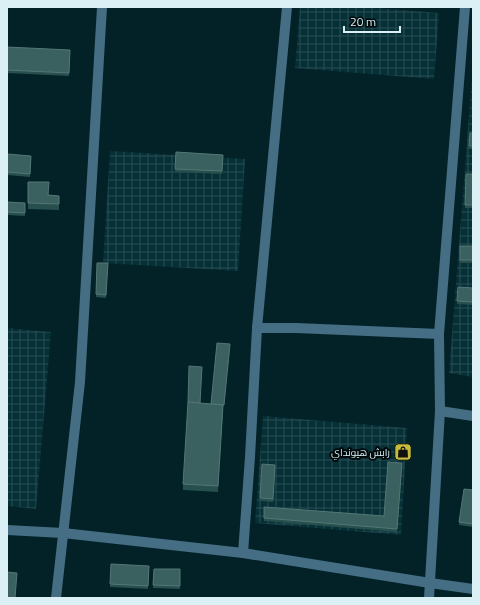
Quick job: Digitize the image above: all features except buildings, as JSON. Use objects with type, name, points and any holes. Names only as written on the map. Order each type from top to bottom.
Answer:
[{"type":"street","points":[[56,598],[80,382],[102,7]]},
{"type":"street","points":[[243,553],[257,328],[287,7]]},
{"type":"street","points":[[429,598],[440,411],[439,334],[465,7]]},
{"type":"street","points":[[257,328],[296,328],[439,334]]},
{"type":"street","points":[[440,411],[473,416]]},
{"type":"street","points":[[7,530],[63,533],[243,553],[473,589]]},
{"type":"shaded area","points":[[300,7],[364,7],[439,13],[434,79],[295,68]]},
{"type":"shaded area","points":[[473,65],[473,377],[449,373]]},
{"type":"shaded area","points":[[110,151],[245,159],[238,271],[103,263]]},
{"type":"shaded area","points":[[7,328],[51,332],[36,509],[7,506]]},
{"type":"shaded area","points":[[263,416],[407,428],[401,535],[255,523]]},
{"type":"place","name":"رابش هيونداي","points":[[403,452]]}]
